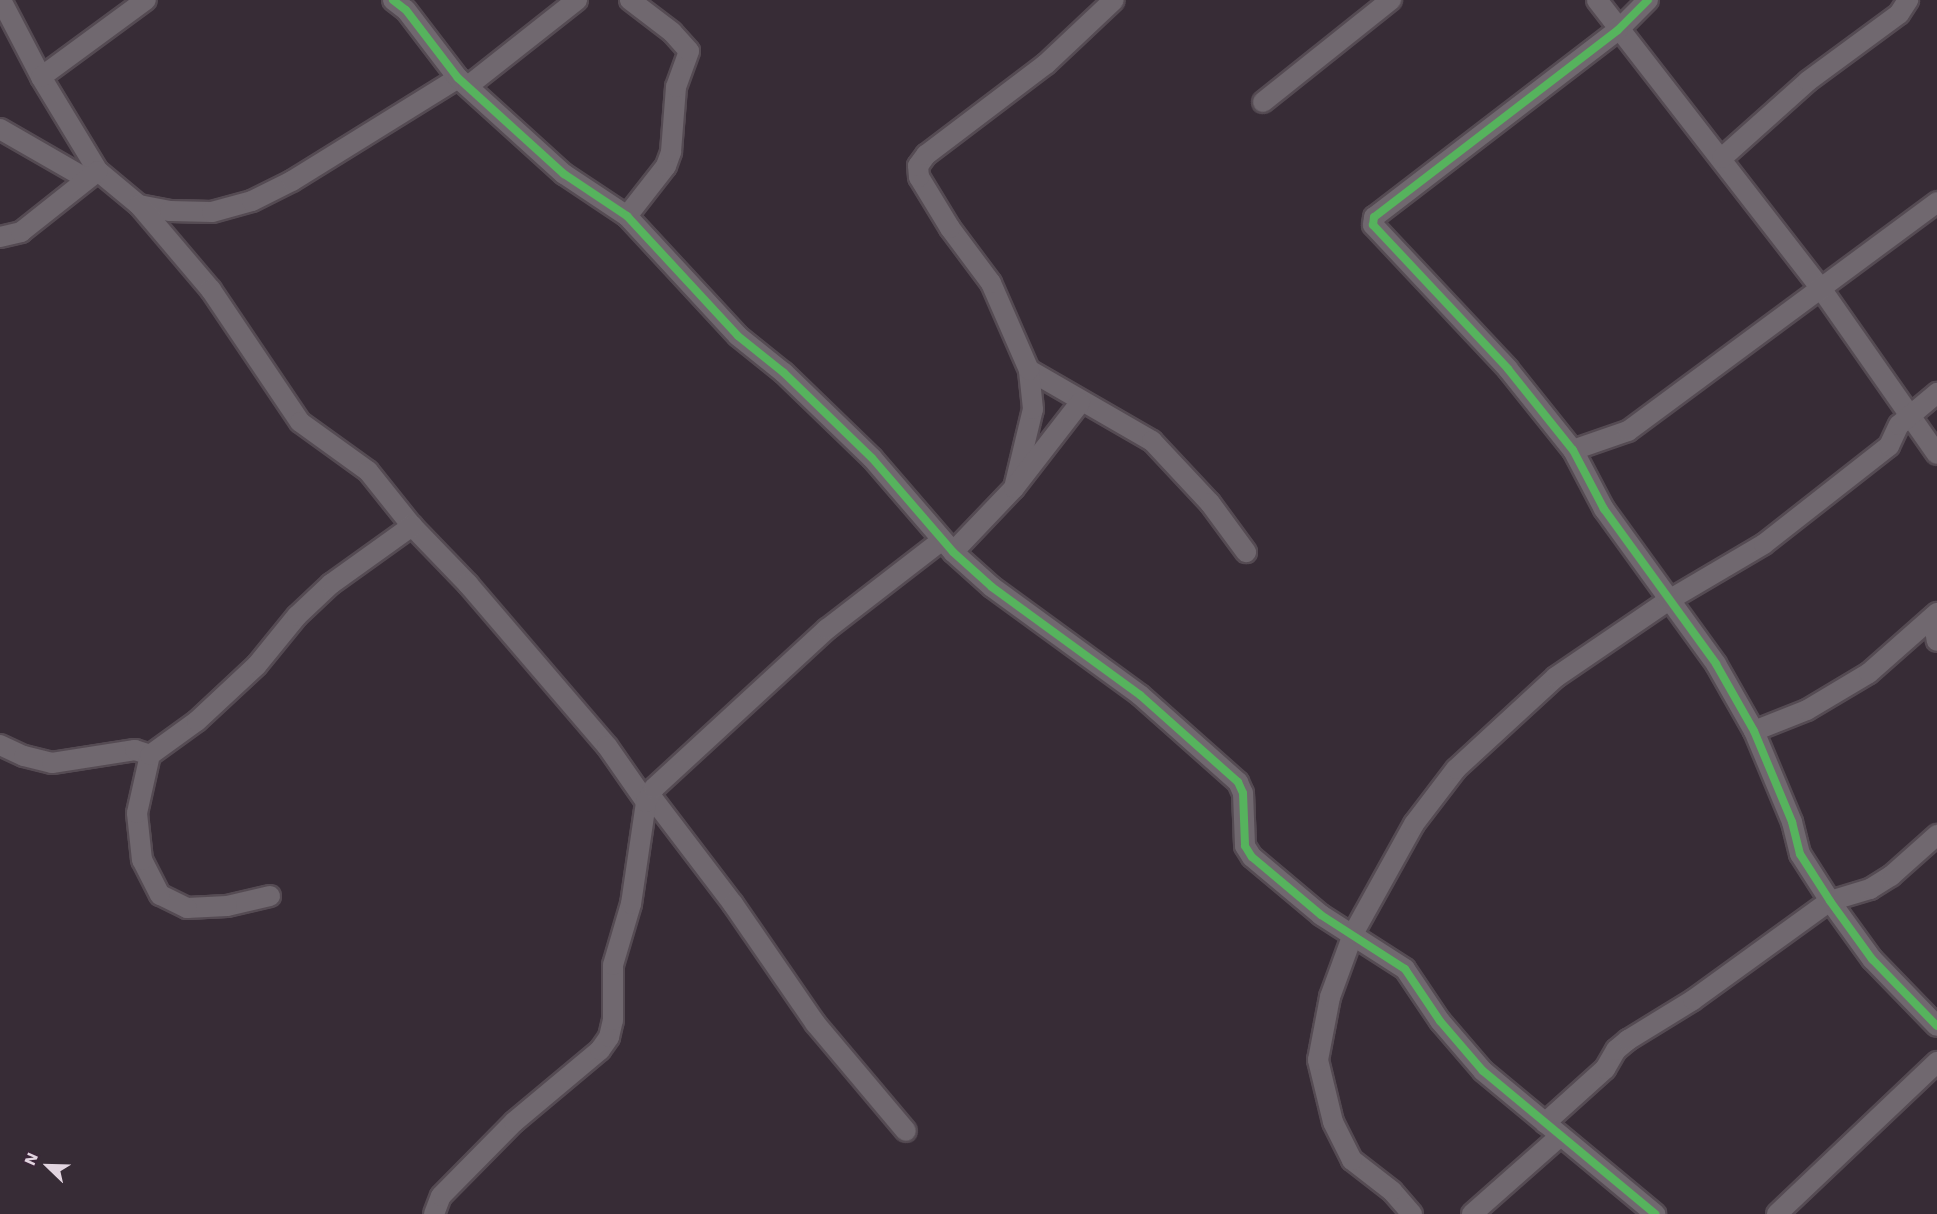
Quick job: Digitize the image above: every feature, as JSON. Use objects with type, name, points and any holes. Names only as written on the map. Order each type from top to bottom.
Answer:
[{"type":"street","points":[[1,0],[92,175]]},
{"type":"street","points":[[41,77],[146,0]]},
{"type":"street","points":[[393,0],[406,10],[463,82],[564,174],[627,216],[738,336],[784,374],[872,458],[947,546],[992,587],[1140,695],[1238,782],[1244,794],[1248,851],[1321,915],[1405,969],[1440,1021],[1483,1071],[1559,1137],[1655,1214]]},
{"type":"street","points":[[140,205],[212,212],[252,201],[302,176],[463,82],[577,0]]},
{"type":"street","points":[[627,216],[666,166],[672,152],[676,87],[689,51],[672,32],[630,0]]},
{"type":"street","points":[[1014,488],[1033,409],[1029,370],[991,283],[950,228],[919,177],[918,166],[926,155],[1046,64],[1114,0]]},
{"type":"street","points":[[1263,102],[1391,0]]},
{"type":"street","points":[[1597,0],[1618,30],[1722,158],[1822,290],[1937,454]]},
{"type":"street","points":[[1648,0],[1618,30],[1374,217],[1372,225],[1508,369],[1573,450],[1604,509],[1716,664],[1754,731],[1792,822],[1800,854],[1830,901],[1872,958],[1937,1026]]},
{"type":"street","points":[[1722,158],[1808,81],[1899,14],[1908,0]]},
{"type":"street","points":[[0,129],[92,175],[140,205],[211,290],[300,422],[368,471],[412,526],[468,584],[607,746],[733,904],[814,1023],[906,1131]]},
{"type":"street","points":[[0,237],[21,232],[92,175]]},
{"type":"street","points":[[1573,450],[1628,431],[1822,290],[1937,202]]},
{"type":"street","points":[[1029,370],[1080,403],[1152,441],[1210,503],[1246,552]]},
{"type":"street","points":[[1412,1214],[1392,1191],[1352,1160],[1333,1122],[1318,1068],[1319,1042],[1330,997],[1353,934],[1414,824],[1456,769],[1556,677],[1669,600],[1764,544],[1889,446],[1899,426],[1937,393]]},
{"type":"street","points":[[434,1214],[441,1196],[513,1122],[600,1050],[609,1037],[613,1020],[613,965],[631,904],[648,798],[665,774],[827,629],[947,546],[1014,488],[1080,403]]},
{"type":"street","points":[[270,896],[227,906],[187,908],[160,895],[142,860],[136,813],[150,755],[197,721],[257,665],[297,616],[331,584],[412,526]]},
{"type":"street","points":[[1754,731],[1807,710],[1869,673],[1935,615]]},
{"type":"street","points":[[1935,615],[1937,641]]},
{"type":"street","points":[[0,745],[24,756],[52,763],[135,750],[150,755]]},
{"type":"street","points":[[1545,1123],[1605,1069],[1616,1050],[1629,1040],[1693,1000],[1830,901],[1870,889],[1891,876],[1937,835]]},
{"type":"street","points":[[1778,1214],[1937,1062]]},
{"type":"street","points":[[1472,1214],[1559,1137]]},
{"type":"cycle path","points":[[393,0],[406,10],[458,78],[564,174],[627,216],[738,336],[784,373],[872,458],[953,552],[992,587],[1140,695],[1238,782],[1243,793],[1245,846],[1252,857],[1321,915],[1405,969],[1440,1021],[1483,1071],[1655,1214]]},
{"type":"cycle path","points":[[1648,0],[1618,30],[1374,217],[1373,225],[1508,369],[1573,450],[1604,509],[1716,664],[1754,731],[1792,822],[1800,854],[1830,901],[1872,959],[1937,1026]]}]
